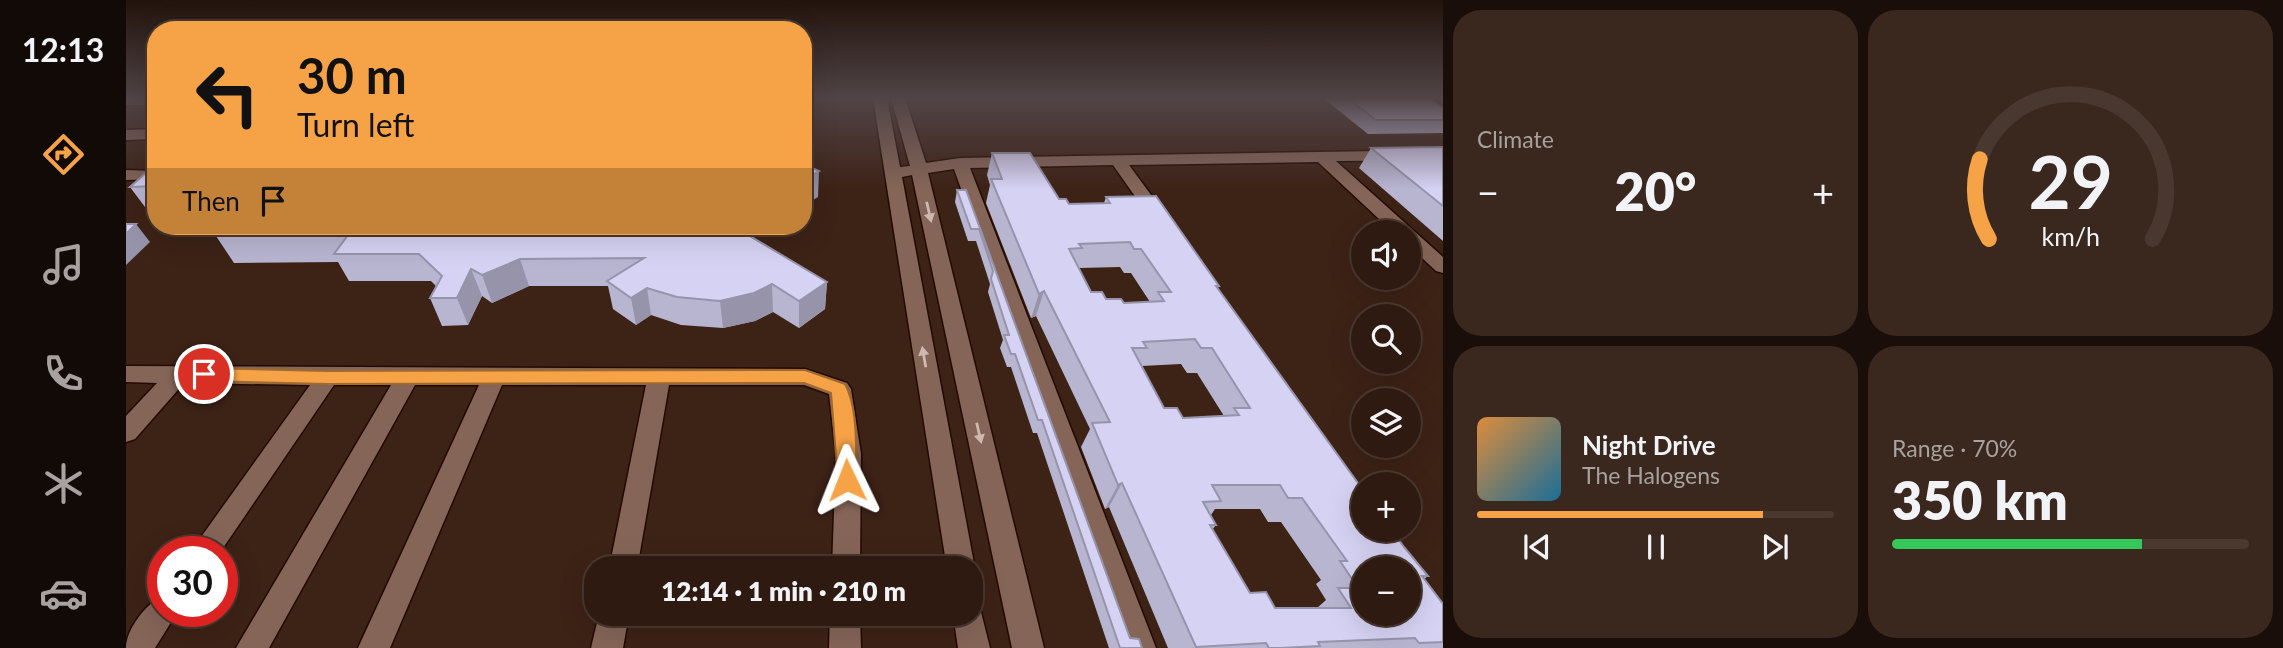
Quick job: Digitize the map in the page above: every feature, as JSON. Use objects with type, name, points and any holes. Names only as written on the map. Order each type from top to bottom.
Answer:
[{"type":"street","points":[[885,128],[959,556]]},
{"type":"street","points":[[907,128],[919,168],[1028,648]]},
{"type":"street","points":[[126,135],[147,134]]},
{"type":"street","points":[[893,173],[960,163],[1443,155]]},
{"type":"street","points":[[1322,157],[1392,220]]},
{"type":"street","points":[[1118,161],[1173,240]]},
{"type":"street","points":[[960,163],[1140,648]]},
{"type":"street","points":[[126,175],[147,175]]},
{"type":"street","points":[[1421,247],[1443,267]]},
{"type":"street","points":[[126,374],[327,377],[805,377],[839,389],[843,402],[847,480],[846,556]]},
{"type":"street","points":[[126,432],[179,374]]},
{"type":"street","points":[[374,648],[495,376]]},
{"type":"street","points":[[625,556],[659,376]]},
{"type":"street","points":[[216,536],[327,377]]},
{"type":"street","points":[[252,648],[408,377]]},
{"type":"street","points":[[607,648],[612,626]]},
{"type":"street","points":[[845,626],[845,648]]},
{"type":"street","points":[[970,626],[974,648]]},
{"type":"street","points":[[137,648],[152,627]]},
{"type":"building","points":[[1443,147],[1443,206],[1371,148]]},
{"type":"building","points":[[992,153],[1030,153],[1059,199],[1066,199],[1069,204],[1110,203],[1106,197],[1156,196],[1219,286],[1216,286],[1351,473],[1351,542],[1400,542],[1411,556],[1351,556],[1351,578],[1340,561],[1347,561],[1302,498],[1288,498],[1280,485],[1212,485],[1221,501],[1203,502],[1216,525],[1210,525],[1250,593],[1266,592],[1275,608],[1351,608],[1351,626],[1421,626],[1421,568],[1428,576],[1422,576],[1443,604],[1443,642],[1419,643],[1415,638],[1318,642],[1320,646],[1281,648],[1269,648],[1266,643],[1196,647],[1122,483],[1118,485],[1092,423],[1110,422],[1044,291],[1039,294],[991,179],[1002,179]],"holes":[[[1130,242],[1134,249],[1141,249],[1171,292],[1158,292],[1164,301],[1124,303],[1121,299],[1106,299],[1102,292],[1091,292],[1069,249],[1082,248],[1079,244]],[[1195,339],[1201,348],[1212,348],[1250,408],[1234,408],[1239,415],[1183,418],[1177,408],[1164,408],[1132,348],[1147,348],[1143,342]]]},
{"type":"building","points":[[147,172],[147,186],[130,187]]},
{"type":"building","points":[[957,190],[966,190],[1130,638],[1139,639],[1142,648],[1120,648],[1042,420],[1038,420],[1015,354],[1011,354],[1004,335],[1009,335],[979,229],[971,229]]},
{"type":"building","points":[[126,224],[136,224],[126,234]]},
{"type":"building","points":[[217,235],[348,235],[216,236]]},
{"type":"building","points":[[348,235],[748,235],[827,282],[799,301],[772,284],[754,293],[720,301],[677,297],[647,288],[631,298],[607,281],[644,258],[520,259],[482,275],[471,269],[457,298],[430,298],[442,276],[419,254],[334,254]]},
{"type":"building","points":[[1338,588],[1351,588],[1351,608]]},
{"type":"route","points":[[204,374],[327,377],[805,377],[823,380],[839,389],[843,402],[847,480]]}]
